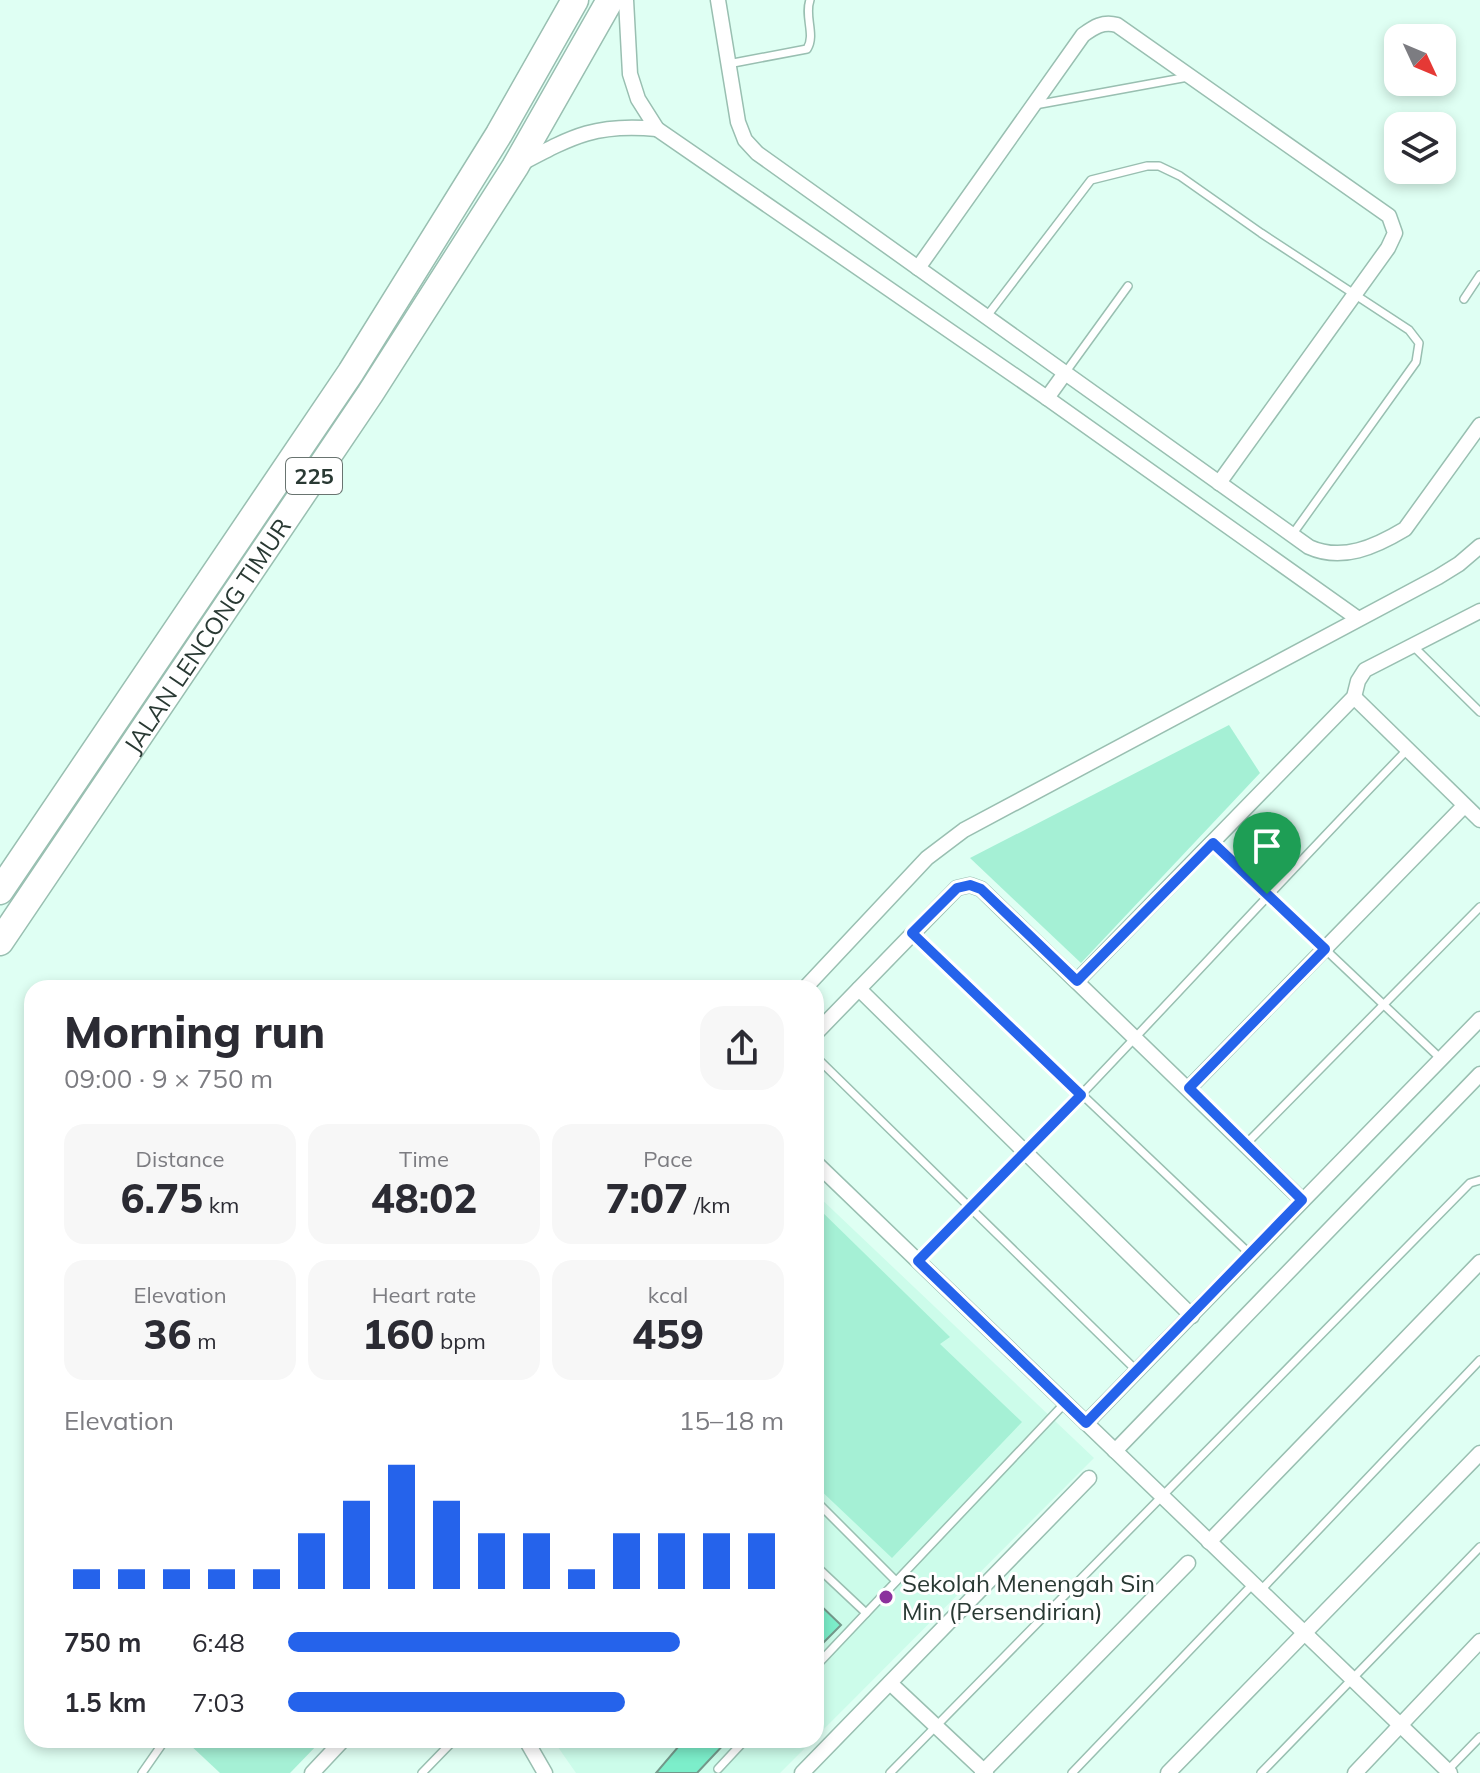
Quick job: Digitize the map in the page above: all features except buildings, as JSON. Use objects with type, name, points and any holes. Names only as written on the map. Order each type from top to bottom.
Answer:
[{"type":"highway","name":"JALAN LENCONG TIMUR","points":[[0,891],[351,372],[499,134],[575,0]]},
{"type":"highway","name":"JALAN LENCONG TIMUR","points":[[0,942],[370,394],[515,167],[610,0]]},
{"type":"street","points":[[626,0],[630,74],[638,99],[657,129],[1047,398],[1357,618]]},
{"type":"street","points":[[718,0],[738,122],[745,140],[757,153],[1292,535],[1325,555],[1343,555],[1389,539],[1405,529],[1480,425]]},
{"type":"street","points":[[918,268],[1083,35],[1100,25],[1117,25],[1389,216],[1394,224],[1393,241],[1219,483]]},
{"type":"street","points":[[515,167],[587,132],[624,125],[657,129]]},
{"type":"street","points":[[1047,398],[1065,373]]},
{"type":"street","points":[[813,980],[927,858],[964,830],[1438,577],[1480,546]]},
{"type":"street","points":[[1077,981],[1354,697],[1365,670],[1480,611]]},
{"type":"street","points":[[1189,1088],[1325,949],[1474,810],[1354,697]]},
{"type":"street","points":[[824,1025],[957,888],[970,885],[981,889],[1302,1200]]},
{"type":"street","points":[[859,989],[1192,1316]]},
{"type":"street","points":[[1086,1423],[1480,1019]]},
{"type":"street","points":[[1115,1451],[1480,1074]]},
{"type":"street","points":[[824,1171],[1447,1772]]},
{"type":"street","points":[[1209,1542],[1480,1262]]},
{"type":"street","points":[[1168,1773],[1480,1453]]},
{"type":"street","points":[[802,1773],[1089,1478]]},
{"type":"street","points":[[890,1683],[984,1772],[1188,1563]]},
{"type":"street","points":[[1355,1773],[1480,1641]]},
{"type":"street","points":[[312,1773],[335,1748]]},
{"type":"street","points":[[529,1748],[539,1771]]},
{"type":"lane","points":[[728,64],[807,49],[811,41],[810,0]]},
{"type":"lane","points":[[1033,106],[1190,77]]},
{"type":"lane","points":[[987,317],[1091,180],[1147,166],[1159,166],[1180,176],[1409,330],[1419,343],[1416,362],[1292,535]]},
{"type":"lane","points":[[1464,299],[1480,275]]},
{"type":"lane","points":[[1065,373],[1128,286]]},
{"type":"lane","points":[[1413,646],[1480,712]]},
{"type":"lane","points":[[918,1261],[1081,1095],[1267,894],[1407,750]]},
{"type":"lane","points":[[1213,843],[1441,1059]]},
{"type":"lane","points":[[1245,1145],[1480,907]]},
{"type":"lane","points":[[912,933],[1251,1255]]},
{"type":"lane","points":[[824,1065],[1137,1371]]},
{"type":"lane","points":[[890,1773],[1470,1183],[1480,1180]]},
{"type":"lane","points":[[1072,1773],[1480,1360]]},
{"type":"lane","points":[[824,1658],[1065,1403]]},
{"type":"lane","points":[[824,1509],[896,1581]]},
{"type":"lane","points":[[1261,1773],[1480,1547]]},
{"type":"lane","points":[[824,1574],[866,1613]]},
{"type":"lane","points":[[1447,1772],[1480,1737]]},
{"type":"lane","points":[[142,1773],[159,1748]]},
{"type":"lane","points":[[422,1773],[446,1748]]},
{"type":"lane","points":[[718,1769],[738,1748]]},
{"type":"shaded area","points":[[1229,725],[1260,773],[1081,963],[970,858]]},
{"type":"shaded area","name":"Sekolah Menengah Sin Min (Persendirian)","points":[[824,1202],[1094,1458],[824,1729]]},
{"type":"shaded area","points":[[824,1214],[950,1337],[940,1344],[1022,1422],[892,1558],[824,1494]]},
{"type":"shaded area","points":[[193,1748],[314,1748],[290,1773],[220,1773]]},
{"type":"shaded area","points":[[559,1748],[805,1748],[780,1773],[576,1773]]},
{"type":"place","name":"Sekolah Menengah Sin Min (Persendirian)","points":[[886,1597]]},
{"type":"route","points":[[1213,843],[1267,894],[1325,949],[1189,1088],[1302,1200],[1086,1423],[918,1261],[1081,1095],[912,933],[957,888],[970,885],[981,889],[1077,981],[1213,843]]}]
